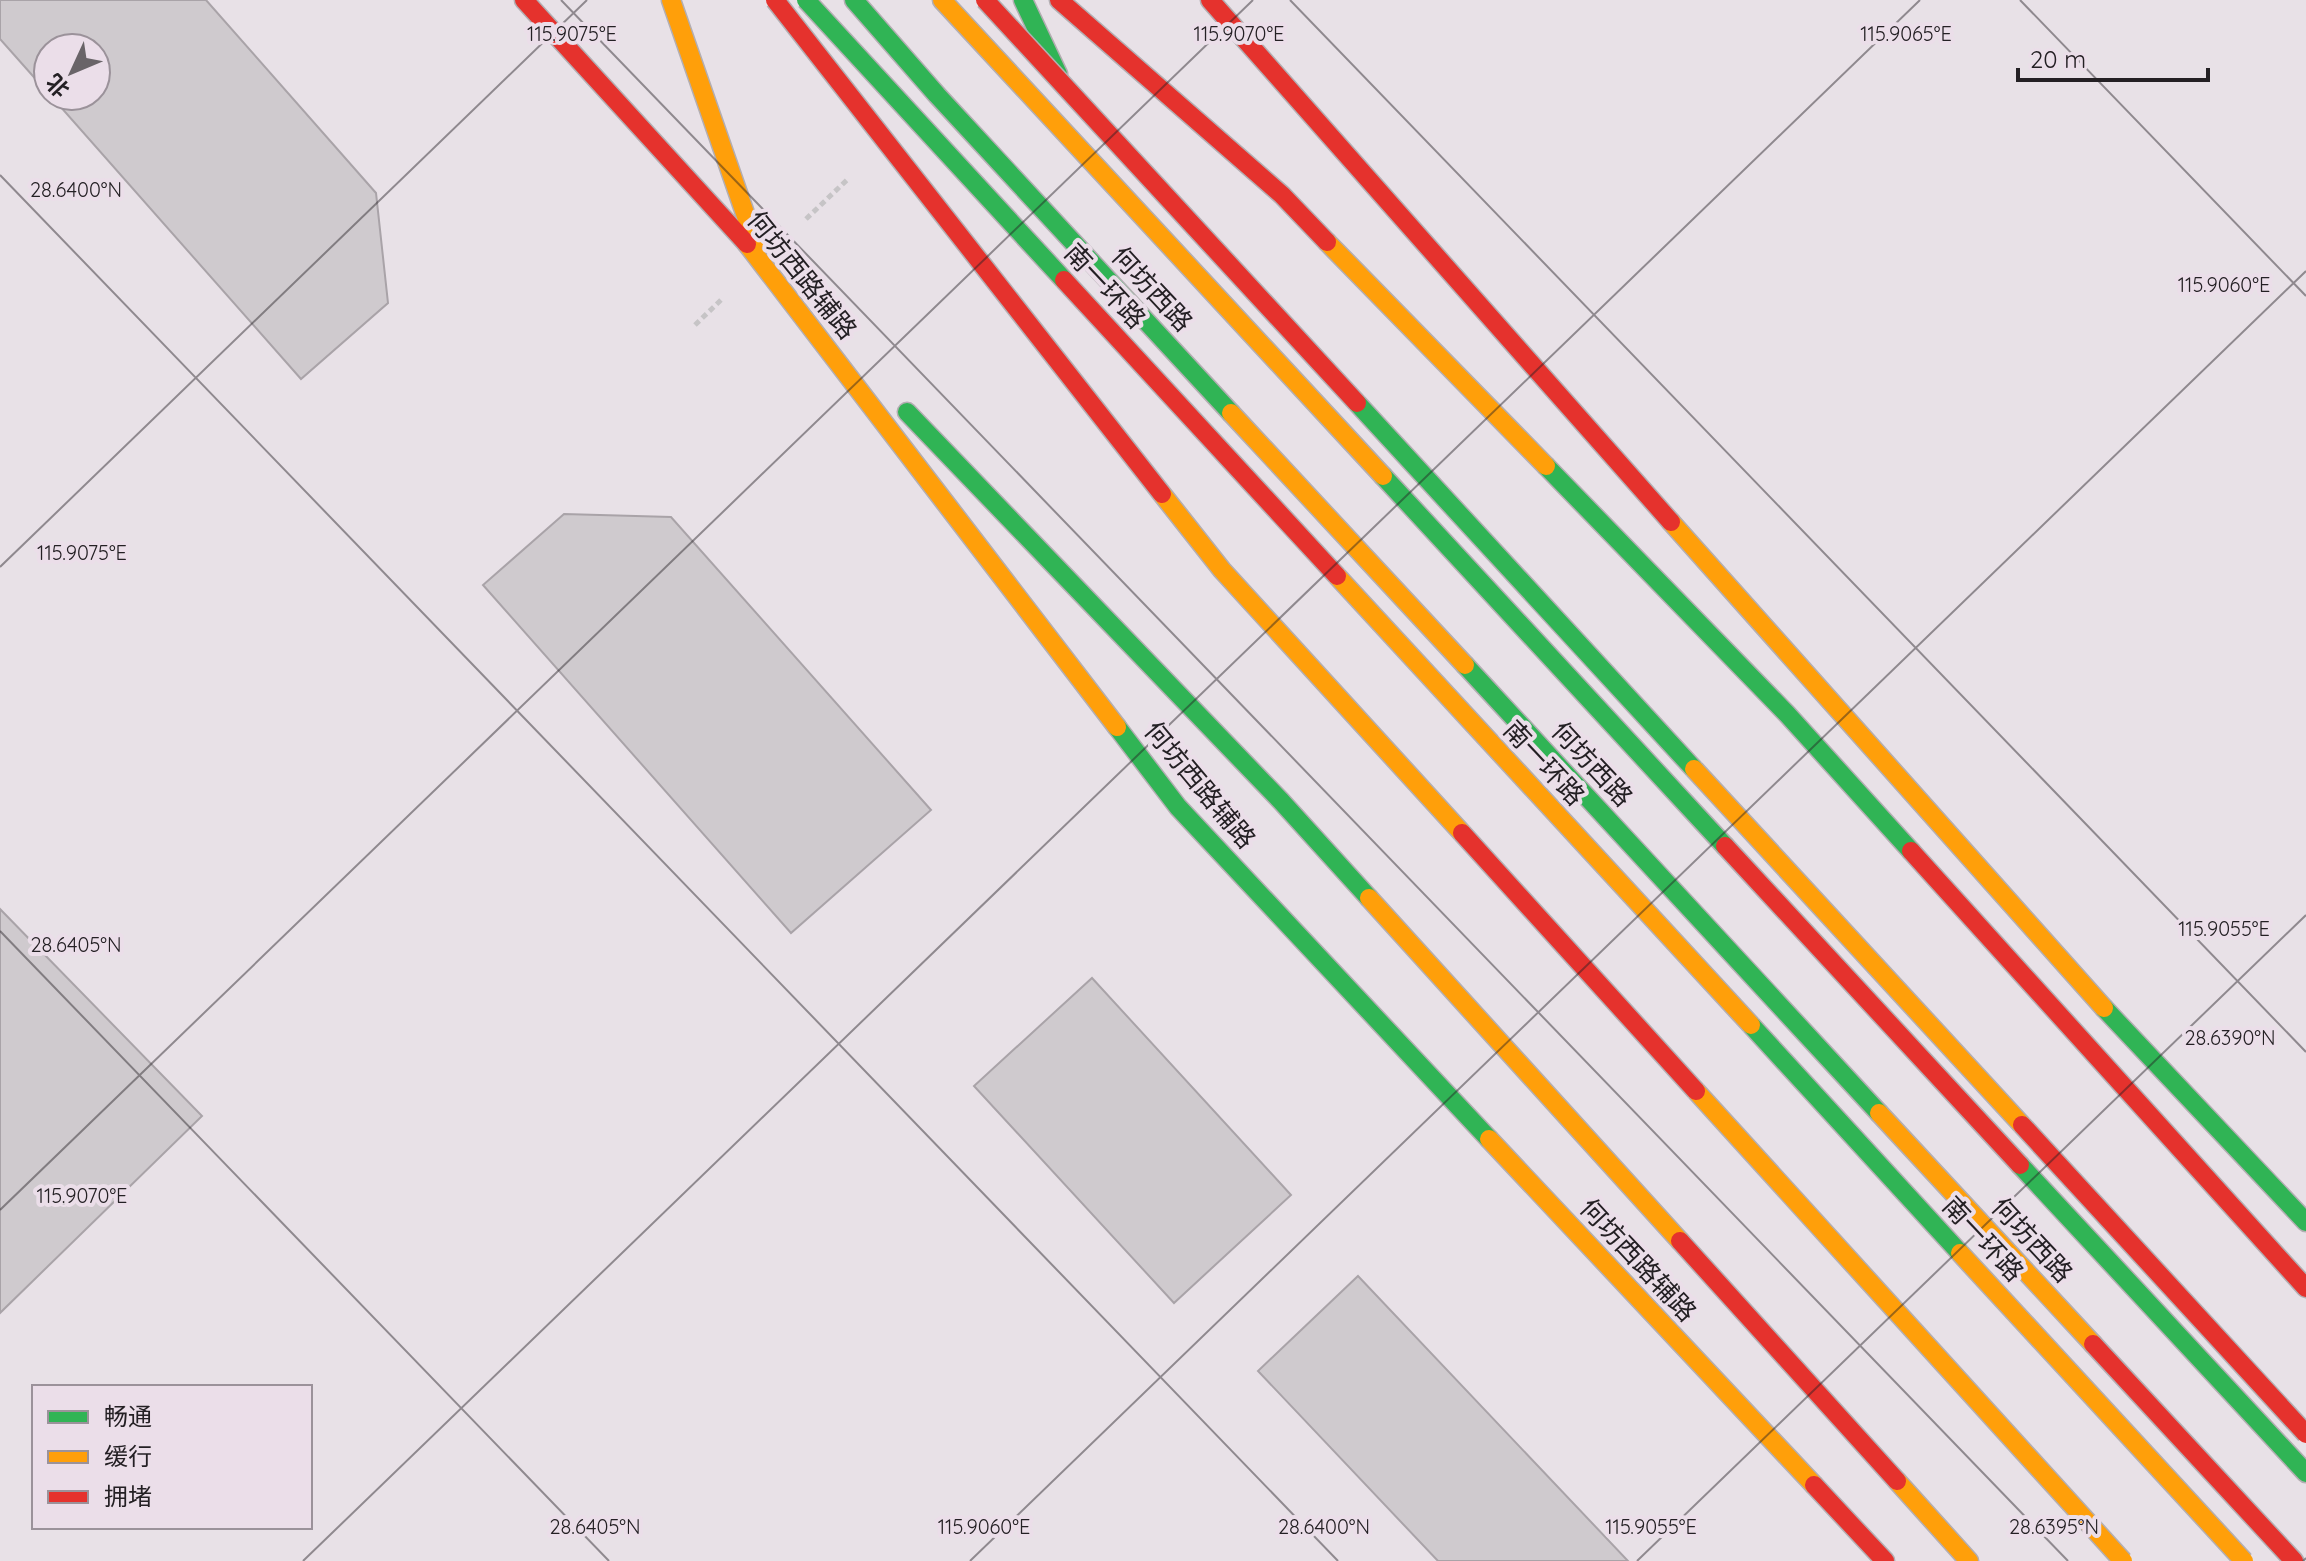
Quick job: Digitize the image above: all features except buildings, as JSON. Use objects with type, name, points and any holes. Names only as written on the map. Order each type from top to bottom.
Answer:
[{"type":"main road","name":"何坊西路辅路","points":[[524,0],[762,261],[1178,807],[1885,1561]]},
{"type":"main road","points":[[671,0],[762,261],[872,376]]},
{"type":"main road","points":[[775,0],[1222,570],[2123,1561]]},
{"type":"main road","name":"南一环路","points":[[806,0],[2244,1561]]},
{"type":"main road","name":"何坊西路","points":[[854,0],[947,107],[2294,1561]]},
{"type":"main road","name":"何坊西路","points":[[942,0],[2306,1473]]},
{"type":"main road","points":[[985,0],[2306,1434]]},
{"type":"main road","points":[[1023,0],[1107,177]]},
{"type":"main road","points":[[1059,0],[1282,195],[1787,714],[2306,1288]]},
{"type":"main road","points":[[1210,0],[2062,964],[2306,1222]]},
{"type":"main road","points":[[894,399],[1281,801],[1969,1561]]},
{"type":"traffic: fast","points":[[806,0],[1064,280]]},
{"type":"traffic: fast","points":[[854,0],[937,95],[1231,413]]},
{"type":"traffic: fast","points":[[1023,0],[1058,74]]},
{"type":"traffic: fast","points":[[1357,403],[1694,769]]},
{"type":"traffic: fast","points":[[907,412],[1281,801],[1369,898]]},
{"type":"traffic: fast","points":[[1546,466],[1787,714],[1911,851]]},
{"type":"traffic: fast","points":[[1383,476],[1725,846]]},
{"type":"traffic: fast","points":[[1465,665],[1879,1113]]},
{"type":"traffic: fast","points":[[1117,727],[1178,807],[1489,1139]]},
{"type":"traffic: fast","points":[[2104,1008],[2306,1222]]},
{"type":"traffic: fast","points":[[1751,1025],[1960,1253]]},
{"type":"traffic: fast","points":[[2020,1165],[2306,1473]]},
{"type":"traffic: slow","points":[[671,0],[755,242]]},
{"type":"traffic: slow","points":[[942,0],[1383,476]]},
{"type":"traffic: slow","points":[[1327,242],[1546,466]]},
{"type":"traffic: slow","points":[[747,244],[1117,727]]},
{"type":"traffic: slow","points":[[1231,413],[1465,665]]},
{"type":"traffic: slow","points":[[1162,494],[1222,570],[1462,833]]},
{"type":"traffic: slow","points":[[1671,522],[2104,1008]]},
{"type":"traffic: slow","points":[[1337,576],[1751,1025]]},
{"type":"traffic: slow","points":[[1694,769],[2022,1125]]},
{"type":"traffic: slow","points":[[1369,898],[1680,1241]]},
{"type":"traffic: slow","points":[[1696,1091],[2123,1561]]},
{"type":"traffic: slow","points":[[1879,1113],[2093,1344]]},
{"type":"traffic: slow","points":[[1489,1139],[1814,1485]]},
{"type":"traffic: slow","points":[[1960,1253],[2244,1561]]},
{"type":"traffic: slow","points":[[1897,1481],[1969,1561]]},
{"type":"traffic: jam","points":[[524,0],[747,244]]},
{"type":"traffic: jam","points":[[775,0],[1162,494]]},
{"type":"traffic: jam","points":[[985,0],[1357,403]]},
{"type":"traffic: jam","points":[[1059,0],[1282,195],[1327,242]]},
{"type":"traffic: jam","points":[[1210,0],[1671,522]]},
{"type":"traffic: jam","points":[[1064,280],[1337,576]]},
{"type":"traffic: jam","points":[[1462,833],[1696,1091]]},
{"type":"traffic: jam","points":[[1725,846],[2020,1165]]},
{"type":"traffic: jam","points":[[1911,851],[2306,1288]]},
{"type":"traffic: jam","points":[[2022,1125],[2306,1434]]},
{"type":"traffic: jam","points":[[1680,1241],[1897,1481]]},
{"type":"traffic: jam","points":[[2093,1344],[2294,1561]]},
{"type":"traffic: jam","points":[[1814,1485],[1885,1561]]}]
